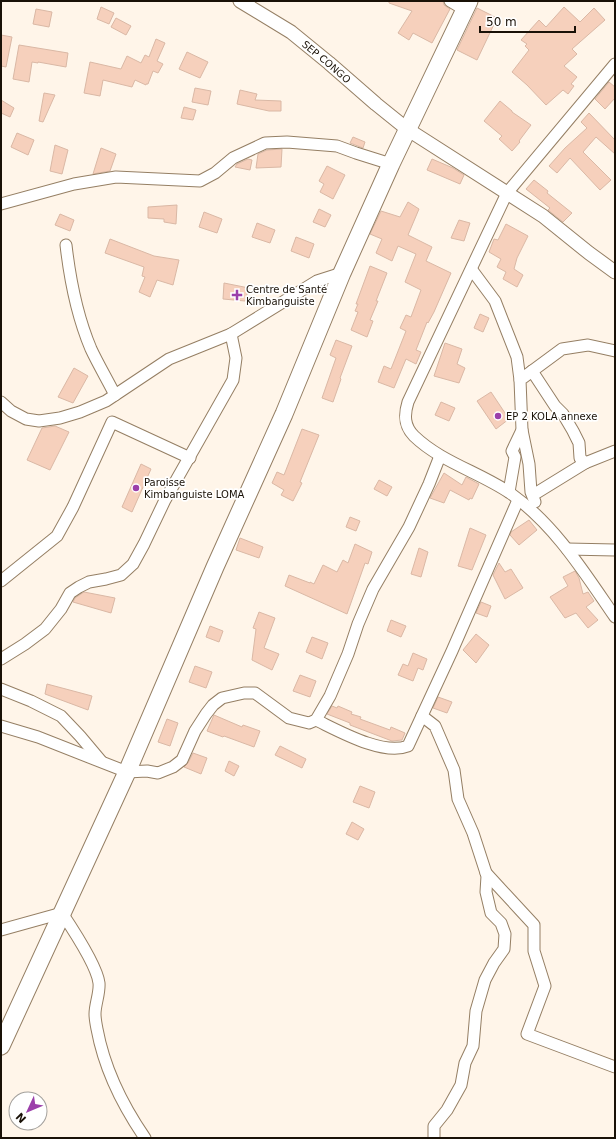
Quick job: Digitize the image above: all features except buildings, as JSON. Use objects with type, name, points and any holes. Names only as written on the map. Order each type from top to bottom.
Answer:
[{"type":"main road","points":[[1,1046],[127,772],[212,574],[284,414],[342,273],[407,129],[467,6]]},
{"type":"street","name":"SEP CONGO","points":[[240,1],[291,32],[407,129],[543,216],[615,272]]},
{"type":"street","points":[[450,1],[467,6]]},
{"type":"street","points":[[615,64],[507,193],[472,270],[408,402],[405,412],[405,420],[413,436],[440,456],[508,492],[543,521],[567,549],[615,617]]},
{"type":"street","points":[[1,204],[74,184],[116,177],[200,181],[215,173],[233,158],[265,143],[287,142],[337,146],[391,164]]},
{"type":"street","points":[[66,245],[69,272],[79,314],[91,349],[115,395]]},
{"type":"street","points":[[472,270],[495,301],[517,356],[520,380],[522,430],[533,495],[543,521]]},
{"type":"street","points":[[1,402],[11,411],[26,419],[40,422],[80,412],[115,395],[169,359],[231,334],[317,281],[342,273]]},
{"type":"street","points":[[1,659],[45,629],[61,609],[70,593],[74,590],[89,582],[106,579],[121,574],[133,564],[165,500],[233,380],[236,358],[231,334]]},
{"type":"street","points":[[520,380],[562,349],[588,345],[615,351]]},
{"type":"street","points":[[532,371],[555,406],[563,414],[570,425],[579,443],[580,458],[585,463]]},
{"type":"street","points":[[1,581],[57,536],[73,507],[112,422],[190,458]]},
{"type":"street","points":[[508,492],[515,457],[512,451],[522,430]]},
{"type":"street","points":[[533,495],[585,463],[615,451]]},
{"type":"street","points":[[1,726],[38,737],[127,772],[147,771],[158,773],[173,767],[182,760],[192,736],[206,714],[213,705],[227,696],[255,693],[288,718],[309,723],[316,720],[330,696],[373,589],[409,527],[440,456]]},
{"type":"street","points":[[316,720],[373,745],[400,749],[408,746],[452,651],[518,500]]},
{"type":"street","points":[[567,549],[615,550]]},
{"type":"street","points":[[1,689],[31,701],[61,716],[102,762]]},
{"type":"street","points":[[422,716],[435,726],[454,770],[458,799],[473,833],[487,876],[486,892],[491,913],[501,922],[505,934],[504,949],[494,963],[485,980],[476,1012],[473,1046],[465,1063],[461,1085],[447,1110],[434,1126],[434,1138]]},
{"type":"street","points":[[486,873],[534,925],[534,951],[545,986],[528,1034],[615,1068]]},
{"type":"street","points":[[1,930],[62,913],[75,932],[96,973],[99,983],[95,1013],[97,1030],[114,1085],[145,1138]]},
{"type":"place","name":"Centre de Santé Kimbanguiste","points":[[237,295]]},
{"type":"place","name":"EP 2 KOLA annexe","points":[[498,416]]},
{"type":"place","name":"Paroisse Kimbanguiste LOMA","points":[[136,488]]}]
